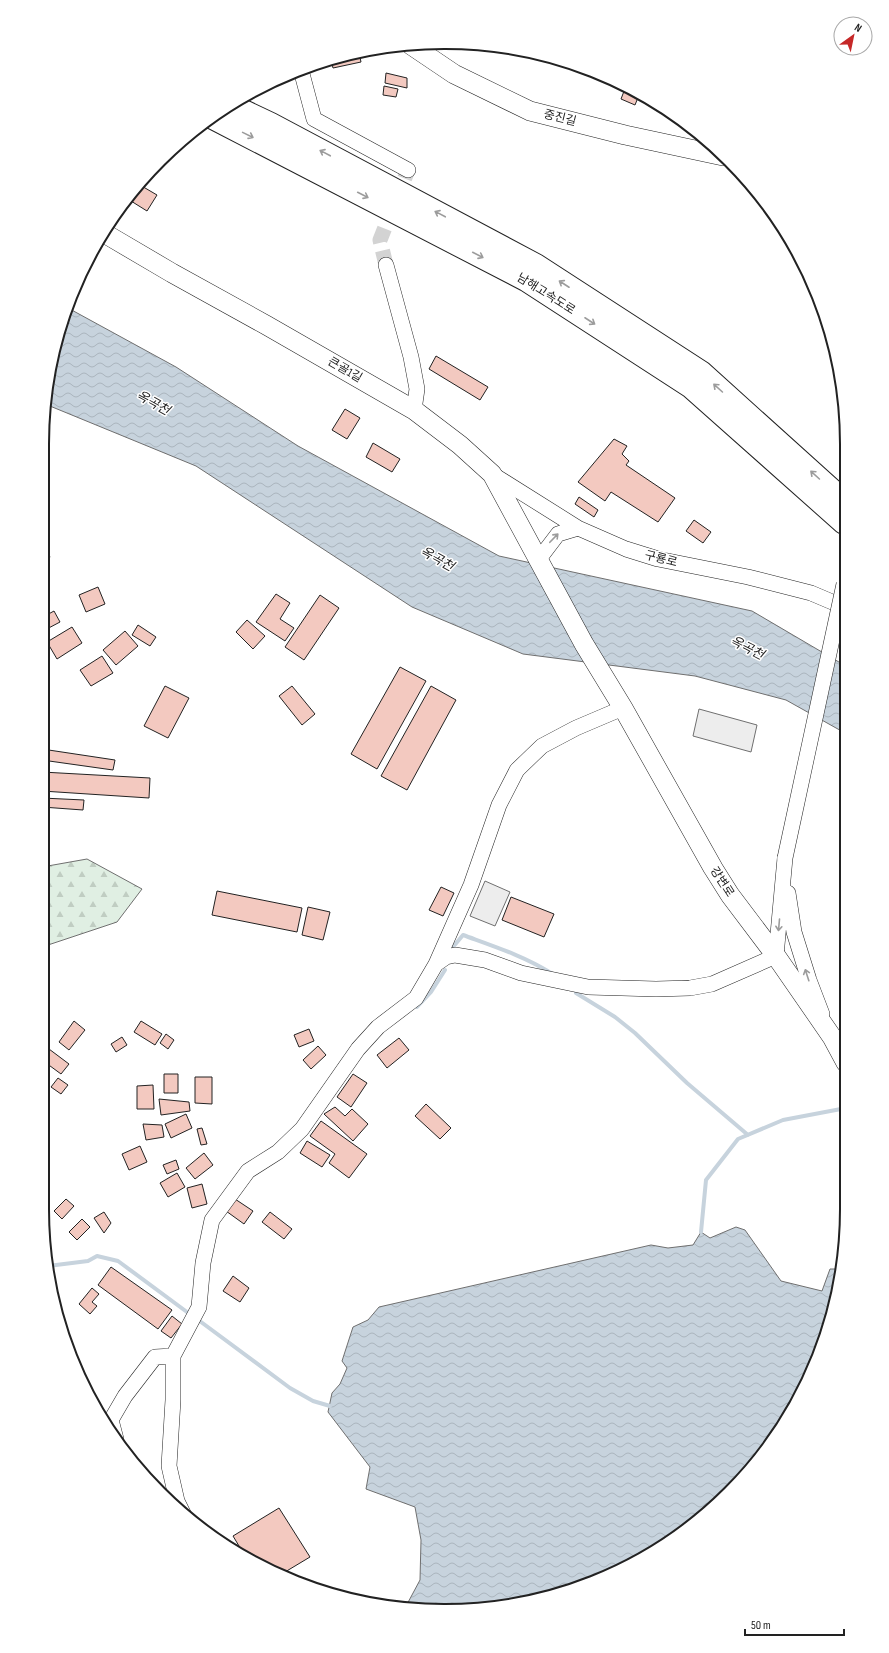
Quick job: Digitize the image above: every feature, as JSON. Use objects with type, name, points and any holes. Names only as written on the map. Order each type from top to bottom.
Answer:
[{"type":"highway","name":"남해고속도로","points":[[237,108],[271,124],[536,265],[700,372],[840,497]]},
{"type":"highway","name":"남해고속도로","points":[[218,121],[526,280],[691,387],[840,519]]},
{"type":"main road","name":"중진길","points":[[418,50],[454,74],[530,111],[625,135],[712,154]]},
{"type":"main road","name":"큰골1길","points":[[109,236],[172,274],[266,325],[414,410],[460,445],[492,474],[584,644],[612,691]]},
{"type":"main road","name":"강변로","points":[[612,691],[730,895],[776,956],[832,1037],[840,1052]]},
{"type":"street","points":[[302,75],[314,119],[408,170]]},
{"type":"street","points":[[386,265],[411,357],[417,389],[414,410]]},
{"type":"street","name":"구룡로","points":[[492,474],[578,528],[626,549],[658,559],[748,577],[810,593],[840,606]]},
{"type":"street","points":[[539,559],[558,534],[578,528]]},
{"type":"street","points":[[436,964],[446,957],[455,955],[485,960],[521,973],[588,987],[656,989],[690,988],[712,984],[776,956],[785,865],[840,603]]},
{"type":"street","points":[[177,1499],[169,1466],[173,1400],[173,1356],[199,1307],[202,1263],[212,1220],[248,1171],[278,1152],[302,1129],[358,1049],[378,1027],[416,998],[436,964],[471,885],[499,806],[517,770],[542,746],[576,728],[623,708]]},
{"type":"street","points":[[785,865],[794,932],[809,980],[832,1037]]},
{"type":"street","points":[[111,1420],[129,1390],[154,1357],[173,1356]]},
{"type":"green space","points":[[87,859],[142,889],[117,922],[49,945],[49,866]]},
{"type":"shaded area","points":[[699,709],[757,725],[751,752],[693,736]]},
{"type":"shaded area","points":[[485,881],[510,892],[495,926],[470,916]]},
{"type":"water","name":"옥곡천","points":[[72,310],[176,367],[298,446],[499,556],[752,611],[840,663],[840,730],[786,700],[695,676],[523,654],[412,607],[196,466],[51,406],[52,393],[62,342]]},
{"type":"water","points":[[736,1227],[745,1230],[781,1281],[822,1291],[830,1269],[835,1269],[827,1311],[810,1360],[787,1406],[758,1449],[742,1469],[705,1506],[685,1522],[642,1551],[596,1574],[547,1591],[496,1601],[444,1604],[408,1602],[420,1580],[421,1540],[415,1507],[366,1489],[370,1467],[328,1412],[332,1393],[340,1384],[347,1368],[342,1361],[353,1327],[368,1320],[379,1307],[651,1245],[668,1248],[693,1245],[701,1232],[710,1238]]},
{"type":"building","points":[[360,58],[361,62],[333,68],[332,65]]},
{"type":"building","points":[[386,73],[407,78],[407,88],[385,83]]},
{"type":"building","points":[[384,86],[398,89],[396,97],[383,95]]},
{"type":"building","points":[[624,92],[637,99],[635,105],[621,99]]},
{"type":"building","points":[[144,187],[157,195],[147,211],[133,202]]},
{"type":"building","points":[[436,356],[488,387],[480,400],[429,369]]},
{"type":"building","points":[[345,409],[360,418],[347,439],[332,430]]},
{"type":"building","points":[[614,439],[627,446],[622,454],[629,461],[626,465],[675,498],[658,522],[611,492],[605,501],[578,482]]},
{"type":"building","points":[[373,443],[400,459],[392,472],[366,457]]},
{"type":"building","points":[[579,497],[598,510],[594,517],[575,504]]},
{"type":"building","points":[[694,520],[711,532],[703,543],[686,531]]},
{"type":"building","points":[[98,587],[105,604],[86,612],[79,595]]},
{"type":"building","points":[[276,594],[290,603],[280,619],[294,628],[285,641],[256,622]]},
{"type":"building","points":[[320,595],[339,608],[304,660],[285,647]]},
{"type":"building","points":[[54,611],[60,622],[49,628],[49,614]]},
{"type":"building","points":[[247,620],[265,636],[253,649],[236,632]]},
{"type":"building","points":[[138,625],[156,637],[150,646],[132,635]]},
{"type":"building","points":[[72,627],[82,643],[57,659],[49,645],[49,641]]},
{"type":"building","points":[[125,631],[138,646],[116,665],[103,650]]},
{"type":"building","points":[[102,656],[113,673],[91,686],[80,670]]},
{"type":"building","points":[[400,667],[426,681],[377,769],[351,754]]},
{"type":"building","points":[[165,686],[189,698],[168,738],[144,726]]},
{"type":"building","points":[[292,686],[315,714],[302,725],[279,696]]},
{"type":"building","points":[[431,686],[456,700],[407,790],[381,776]]},
{"type":"building","points":[[49,750],[115,760],[113,770],[49,761]]},
{"type":"building","points":[[49,772],[150,778],[149,798],[49,791]]},
{"type":"building","points":[[49,798],[84,800],[83,810],[49,808]]},
{"type":"building","points":[[441,887],[454,893],[443,916],[429,910]]},
{"type":"building","points":[[217,891],[302,908],[297,932],[212,915]]},
{"type":"building","points":[[511,897],[554,914],[544,937],[502,920]]},
{"type":"building","points":[[308,907],[330,912],[323,940],[302,935]]},
{"type":"building","points":[[74,1021],[85,1030],[69,1050],[59,1042]]},
{"type":"building","points":[[141,1021],[162,1034],[155,1045],[134,1032]]},
{"type":"building","points":[[309,1029],[314,1041],[299,1047],[294,1035]]},
{"type":"building","points":[[166,1034],[174,1040],[168,1049],[160,1043]]},
{"type":"building","points":[[122,1037],[127,1045],[116,1052],[111,1044]]},
{"type":"building","points":[[399,1038],[409,1050],[387,1068],[377,1055]]},
{"type":"building","points":[[318,1046],[326,1055],[311,1069],[303,1060]]},
{"type":"building","points":[[49,1049],[69,1064],[61,1074],[49,1065]]},
{"type":"building","points":[[164,1074],[178,1074],[178,1093],[164,1093]]},
{"type":"building","points":[[353,1074],[367,1083],[351,1107],[337,1097]]},
{"type":"building","points":[[195,1077],[212,1077],[212,1104],[195,1103]]},
{"type":"building","points":[[58,1078],[68,1085],[61,1094],[51,1087]]},
{"type":"building","points":[[153,1085],[154,1109],[137,1109],[137,1086]]},
{"type":"building","points":[[159,1099],[189,1102],[190,1111],[161,1115]]},
{"type":"building","points":[[426,1104],[451,1128],[440,1139],[415,1116]]},
{"type":"building","points":[[335,1107],[345,1116],[352,1109],[368,1124],[353,1141],[324,1114]]},
{"type":"building","points":[[186,1114],[192,1128],[171,1138],[165,1124]]},
{"type":"building","points":[[321,1121],[367,1154],[349,1178],[329,1163],[335,1154],[310,1136]]},
{"type":"building","points":[[143,1124],[162,1125],[164,1137],[146,1140]]},
{"type":"building","points":[[202,1128],[207,1144],[201,1145],[197,1129]]},
{"type":"building","points":[[307,1141],[330,1155],[322,1167],[300,1153]]},
{"type":"building","points":[[140,1146],[147,1162],[129,1170],[122,1154]]},
{"type":"building","points":[[204,1153],[213,1165],[195,1179],[186,1168]]},
{"type":"building","points":[[176,1160],[179,1169],[167,1174],[163,1165]]},
{"type":"building","points":[[177,1173],[185,1187],[168,1197],[160,1183]]},
{"type":"building","points":[[202,1184],[207,1204],[192,1208],[187,1188]]},
{"type":"building","points":[[66,1199],[74,1206],[62,1219],[54,1211]]},
{"type":"building","points":[[235,1199],[253,1211],[244,1224],[226,1211]]},
{"type":"building","points":[[104,1212],[111,1223],[104,1233],[94,1218]]},
{"type":"building","points":[[270,1212],[292,1229],[284,1239],[262,1222]]},
{"type":"building","points":[[82,1219],[90,1227],[77,1240],[69,1232]]},
{"type":"building","points":[[111,1267],[172,1310],[158,1329],[98,1285]]},
{"type":"building","points":[[233,1276],[249,1288],[240,1302],[223,1291]]},
{"type":"building","points":[[92,1288],[99,1294],[92,1302],[97,1306],[90,1314],[79,1304]]},
{"type":"building","points":[[172,1316],[182,1324],[171,1338],[161,1331]]},
{"type":"building","points":[[279,1508],[310,1557],[287,1571],[239,1546],[233,1536]]},
{"type":"waterway","points":[[453,947],[463,935],[519,956],[551,973]]},
{"type":"waterway","points":[[417,1007],[431,992],[445,970]]},
{"type":"waterway","points":[[576,993],[615,1017],[635,1033],[687,1083],[748,1135]]},
{"type":"waterway","points":[[701,1232],[706,1180],[738,1139],[783,1120],[840,1109]]},
{"type":"waterway","points":[[53,1265],[88,1261],[97,1256],[118,1261],[191,1315]]},
{"type":"waterway","points":[[197,1319],[290,1388],[313,1401],[330,1406]]},
{"type":"tunnel","points":[[386,265],[380,240],[408,170]]}]
